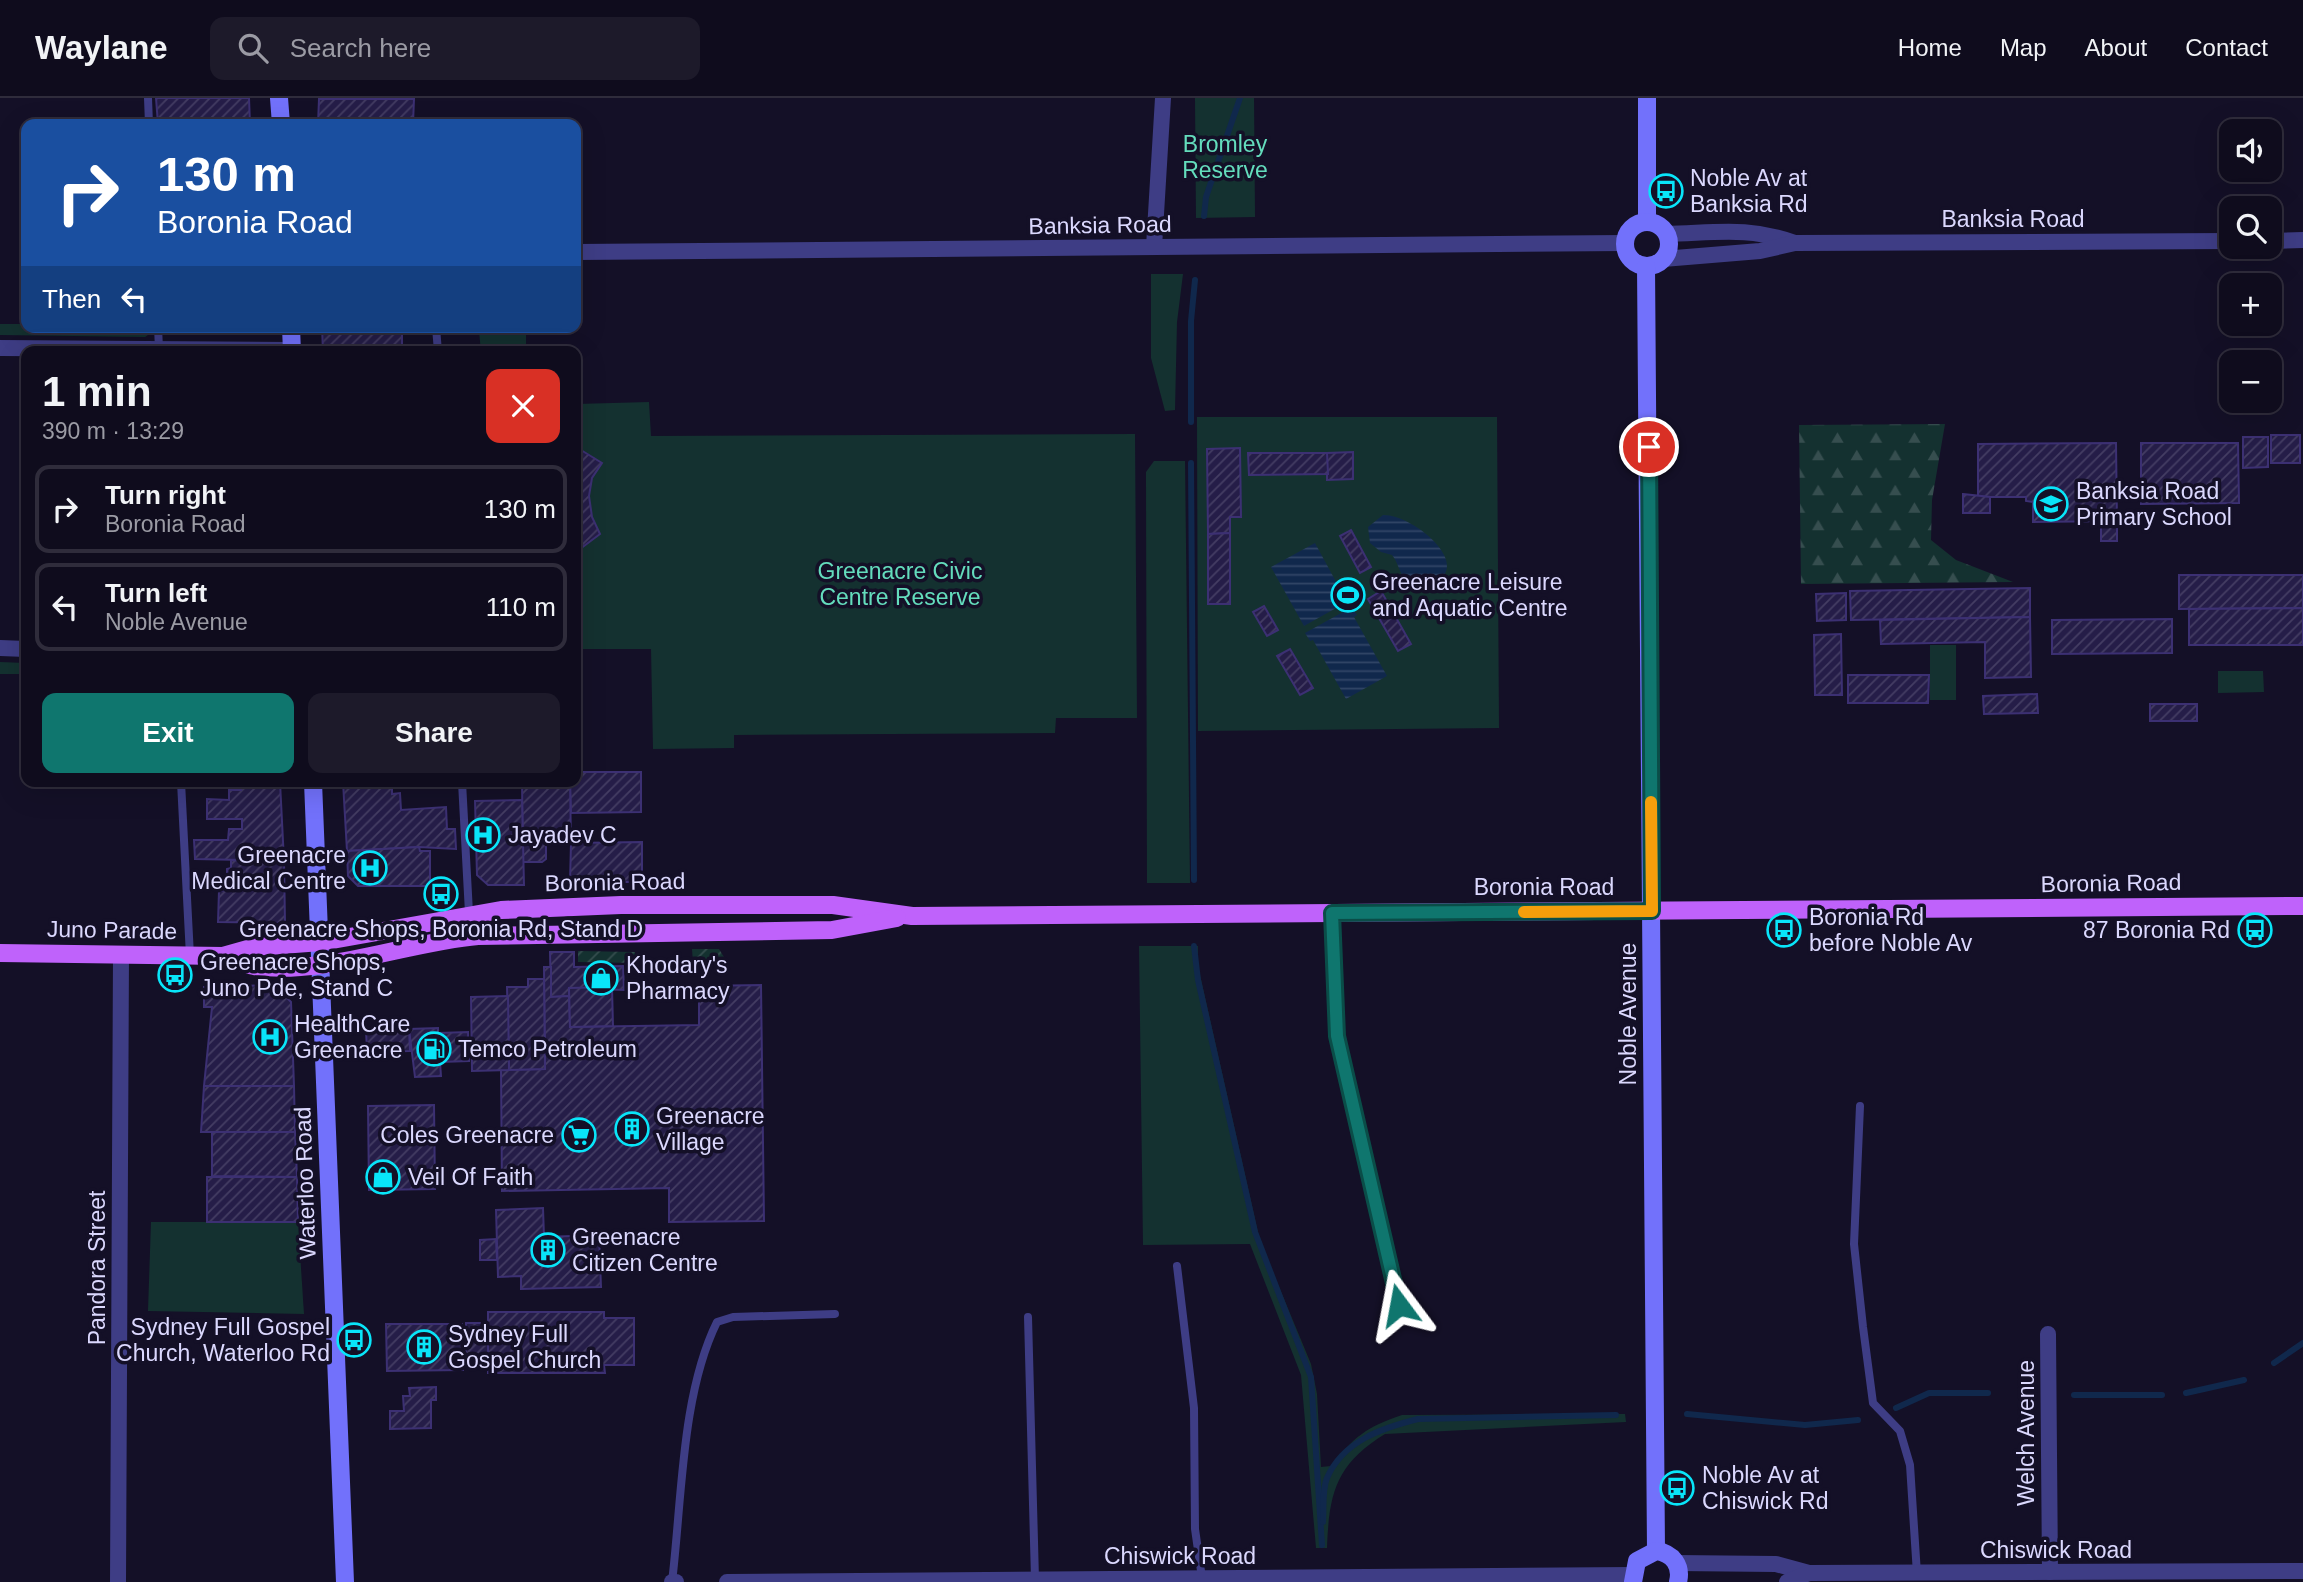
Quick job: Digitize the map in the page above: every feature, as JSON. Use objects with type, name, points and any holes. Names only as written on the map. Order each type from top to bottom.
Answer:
[{"type":"main road","name":"Boronia Road","points":[[321,942],[470,913],[621,905],[833,905],[912,916],[2303,906]]},
{"type":"main road","name":"Boronia Road","points":[[321,964],[467,937],[832,930],[912,916]]},
{"type":"main road","name":"Juno Parade","points":[[0,953],[223,956],[255,947],[321,942]]},
{"type":"main road","name":"Juno Parade","points":[[223,956],[254,966],[321,964]]},
{"type":"street","points":[[279,98],[281,119]]},
{"type":"street","points":[[1154,247],[1163,98]]},
{"type":"street","points":[[1647,98],[1647,222]]},
{"type":"street","points":[[1647,222],[1658,225],[1666,234],[1668,247],[1655,262],[1629,256],[1625,243],[1630,230],[1647,222]]},
{"type":"street","name":"Banksia Road","points":[[1666,234],[1713,230],[1754,231],[1795,243]]},
{"type":"street","points":[[2282,240],[2303,240]]},
{"type":"street","name":"Banksia Road","points":[[1655,262],[1760,251],[1795,243],[2219,241]]},
{"type":"street","name":"Banksia Road","points":[[581,252],[1625,243]]},
{"type":"street","name":"Noble Avenue","points":[[1655,262],[1652,911],[1656,1551]]},
{"type":"street","points":[[0,348],[21,348]]},
{"type":"street","points":[[0,648],[21,649]]},
{"type":"street","name":"Waterloo Road","points":[[313,787],[345,1582]]},
{"type":"street","points":[[1332,913],[1337,1036],[1399,1305]]},
{"type":"street","name":"Pandora Street","points":[[118,1582],[121,955]]},
{"type":"street","name":"Welch Avenue","points":[[2048,1334],[2050,1572]]},
{"type":"street","points":[[1633,1578],[1642,1556],[1656,1551],[1668,1555],[1676,1563],[1678,1582]]},
{"type":"street","name":"Chiswick Road","points":[[1676,1563],[1776,1564],[1809,1573],[1882,1578],[1917,1574],[2050,1572],[2107,1577],[2303,1572]]},
{"type":"street","name":"Chiswick Road","points":[[1787,1582],[1809,1573]]},
{"type":"street","name":"Chiswick Road","points":[[727,1582],[1633,1578]]},
{"type":"lane","points":[[148,98],[149,119]]},
{"type":"lane","points":[[181,787],[190,956]]},
{"type":"lane","points":[[462,787],[470,913]]},
{"type":"lane","points":[[1860,1106],[1854,1244],[1863,1327],[1873,1403],[1900,1431],[1910,1465],[1917,1574]]},
{"type":"lane","points":[[1178,1266],[1194,1408],[1195,1529],[1202,1578]]},
{"type":"lane","points":[[673,1582],[685,1456],[705,1346],[717,1322],[733,1317],[835,1314]]},
{"type":"lane","points":[[1028,1317],[1035,1579]]},
{"type":"green space","name":"Bromley Reserve","points":[[1195,98],[1254,98],[1255,217],[1196,218]]},
{"type":"green space","points":[[1151,274],[1183,274],[1177,322],[1175,410],[1165,411],[1151,358]]},
{"type":"green space","points":[[0,324],[21,324],[21,333],[151,333],[145,337],[0,335]]},
{"type":"green space","points":[[479,333],[526,333],[526,346],[480,346]]},
{"type":"green space","name":"Greenacre Civic Centre Reserve","points":[[649,402],[651,436],[1135,434],[1137,718],[1056,718],[1055,733],[734,735],[734,748],[653,749],[651,649],[581,649],[581,404]]},
{"type":"green space","name":"Greenacre Leisure and Aquatic Centre","points":[[1197,417],[1497,417],[1499,728],[1198,731]]},
{"type":"green space","points":[[1945,424],[1932,500],[1931,540],[1956,560],[2013,582],[1801,584],[1799,425]]},
{"type":"green space","points":[[1154,461],[1185,461],[1190,883],[1147,883],[1146,472]]},
{"type":"green space","points":[[1930,645],[1956,645],[1956,700],[1930,700]]},
{"type":"green space","points":[[0,662],[21,663],[21,674],[0,674]]},
{"type":"green space","points":[[2218,671],[2263,671],[2264,692],[2218,693]]},
{"type":"green space","points":[[1139,946],[1198,946],[1198,966],[1260,1241],[1311,1364],[1317,1394],[1321,1467],[1331,1466],[1354,1440],[1370,1429],[1402,1415],[1625,1414],[1626,1422],[1385,1434],[1356,1457],[1338,1482],[1330,1511],[1327,1548],[1316,1548],[1301,1375],[1250,1244],[1143,1245]]},
{"type":"green space","points":[[692,949],[719,949],[727,962],[693,962]]},
{"type":"green space","points":[[578,951],[635,952],[636,963],[578,962]]},
{"type":"green space","points":[[151,1222],[298,1222],[304,1314],[148,1311]]},
{"type":"water","points":[[1383,515],[1411,524],[1436,544],[1447,567],[1443,577],[1427,585],[1411,583],[1403,576],[1392,555],[1381,552],[1370,543],[1368,527]]},
{"type":"water","points":[[1315,543],[1347,602],[1304,626],[1271,567]]},
{"type":"water","points":[[1352,607],[1357,615],[1354,617],[1387,676],[1346,699],[1313,640],[1310,641],[1305,633]]},
{"type":"building","points":[[156,98],[249,98],[250,119],[158,119]]},
{"type":"building","points":[[319,99],[414,99],[413,119],[318,119]]},
{"type":"building","points":[[322,333],[402,333],[402,346],[323,346]]},
{"type":"building","points":[[2271,435],[2300,435],[2300,463],[2271,463]]},
{"type":"building","points":[[2243,437],[2268,437],[2268,467],[2243,468]]},
{"type":"building","points":[[2116,443],[2117,521],[2033,522],[2033,502],[2026,501],[2026,497],[1978,497],[1978,444]]},
{"type":"building","points":[[2141,443],[2238,443],[2239,503],[2141,504]]},
{"type":"building","points":[[1240,448],[1241,517],[1230,517],[1230,533],[1208,534],[1207,449]]},
{"type":"building","points":[[581,450],[602,463],[592,478],[589,496],[592,517],[600,534],[581,548]]},
{"type":"building","points":[[1353,452],[1353,479],[1327,480],[1327,453]]},
{"type":"building","points":[[1248,453],[1327,453],[1328,474],[1249,475]]},
{"type":"building","points":[[1963,494],[1990,497],[1990,513],[1963,513]]},
{"type":"building","points":[[2101,521],[2117,521],[2117,541],[2101,541]]},
{"type":"building","points":[[1351,530],[1371,567],[1360,573],[1340,536]]},
{"type":"building","points":[[1230,533],[1230,604],[1208,604],[1208,534]]},
{"type":"building","points":[[2179,575],[2303,575],[2303,608],[2179,609]]},
{"type":"building","points":[[2030,588],[2030,617],[1851,620],[1850,591]]},
{"type":"building","points":[[1381,591],[1411,644],[1398,651],[1368,599]]},
{"type":"building","points":[[1846,593],[1846,620],[1817,621],[1816,594]]},
{"type":"building","points":[[1264,606],[1278,630],[1267,636],[1253,612]]},
{"type":"building","points":[[2303,608],[2303,645],[2189,645],[2189,609]]},
{"type":"building","points":[[2030,617],[2031,677],[1985,678],[1985,642],[1881,644],[1880,620]]},
{"type":"building","points":[[2172,619],[2172,653],[2052,654],[2052,620]]},
{"type":"building","points":[[1841,634],[1842,695],[1815,695],[1814,635]]},
{"type":"building","points":[[1290,649],[1313,688],[1300,695],[1277,656]]},
{"type":"building","points":[[1848,675],[1929,675],[1928,703],[1848,703]]},
{"type":"building","points":[[2037,694],[2038,713],[1984,714],[1983,696]]},
{"type":"building","points":[[2150,704],[2197,704],[2197,721],[2150,721]]},
{"type":"building","points":[[581,772],[641,772],[641,812],[571,813],[570,787],[581,787]]},
{"type":"building","points":[[241,787],[280,787],[284,861],[195,859],[194,840],[228,840],[229,829],[242,829],[242,819],[207,819],[207,799],[229,800],[229,790],[241,790]]},
{"type":"building","points":[[343,787],[392,787],[392,794],[400,793],[401,810],[446,807],[447,829],[455,829],[456,849],[419,847],[347,851]]},
{"type":"building","points":[[522,787],[570,787],[571,843],[546,843],[546,859],[542,862],[523,862]]},
{"type":"building","points":[[522,800],[524,885],[488,885],[477,875],[475,801]]},
{"type":"building","points":[[642,842],[642,882],[570,882],[571,843]]},
{"type":"building","points":[[419,847],[420,851],[430,851],[430,886],[358,886],[348,876],[347,851]]},
{"type":"building","points":[[231,860],[284,861],[285,923],[218,922],[219,891],[227,890],[227,869],[231,868]]},
{"type":"building","points":[[550,952],[574,952],[574,967],[623,966],[624,990],[569,988],[569,996],[551,997]]},
{"type":"building","name":"Greenacre Village","points":[[544,967],[551,967],[551,997],[569,996],[570,1027],[699,1025],[699,986],[761,985],[764,1221],[669,1222],[669,1188],[502,1191],[501,1070],[545,1069]]},
{"type":"building","points":[[528,979],[544,979],[545,1069],[509,1070],[507,987],[528,987]]},
{"type":"building","points":[[275,985],[291,1002],[294,1086],[204,1086],[212,1007],[204,1007],[204,987]]},
{"type":"building","points":[[612,987],[613,1026],[570,1027],[569,988]]},
{"type":"building","points":[[508,996],[509,1070],[472,1071],[471,997]]},
{"type":"building","points":[[438,1028],[438,1033],[468,1032],[469,1061],[440,1062],[441,1076],[415,1077],[409,1029]]},
{"type":"building","points":[[409,1029],[410,1051],[367,1052],[366,1030]]},
{"type":"building","points":[[204,1086],[294,1086],[295,1132],[201,1132]]},
{"type":"building","points":[[434,1105],[435,1189],[369,1190],[368,1106]]},
{"type":"building","points":[[212,1132],[295,1132],[297,1177],[212,1176]]},
{"type":"building","points":[[207,1177],[297,1177],[298,1222],[207,1222]]},
{"type":"building","name":"Greenacre Citizen Centre","points":[[543,1208],[544,1237],[599,1235],[601,1287],[521,1289],[521,1276],[498,1277],[496,1210]]},
{"type":"building","points":[[496,1239],[497,1260],[480,1260],[480,1240]]},
{"type":"building","points":[[488,1312],[604,1312],[604,1318],[634,1318],[634,1365],[604,1365],[605,1373],[488,1373]]},
{"type":"building","points":[[466,1323],[488,1323],[488,1360],[466,1360]]},
{"type":"building","name":"Sydney Full Gospel Church","points":[[386,1324],[462,1324],[463,1370],[387,1371]]},
{"type":"building","points":[[436,1387],[436,1400],[431,1400],[431,1428],[390,1429],[390,1411],[404,1411],[403,1396],[410,1396],[409,1388]]},
{"type":"waterway","points":[[1204,216],[1206,197],[1240,98]]},
{"type":"waterway","points":[[1191,422],[1191,321],[1195,280]]},
{"type":"waterway","points":[[1191,463],[1194,880]]},
{"type":"waterway","points":[[1194,946],[1198,980],[1255,1232],[1311,1377],[1322,1545]]},
{"type":"waterway","points":[[2274,1363],[2303,1343]]},
{"type":"waterway","points":[[2186,1393],[2244,1380]]},
{"type":"waterway","points":[[1896,1408],[1929,1393],[1988,1393]]},
{"type":"waterway","points":[[2074,1395],[2162,1395]]},
{"type":"waterway","points":[[1687,1414],[1805,1425],[1858,1420]]},
{"type":"waterway","points":[[1323,1522],[1325,1483],[1334,1465],[1353,1445],[1391,1427],[1418,1419],[1616,1415]]},
{"type":"slow traffic","points":[[1524,912],[1652,911],[1651,802]]},
{"type":"place","name":"Noble Av at Banksia Rd","points":[[1666,191]]},
{"type":"place","name":"Banksia Road Primary School","points":[[2051,504]]},
{"type":"place","name":"Greenacre Leisure and Aquatic Centre","points":[[1348,595]]},
{"type":"place","name":"Jayadev C","points":[[483,835]]},
{"type":"place","name":"Greenacre Medical Centre","points":[[370,868]]},
{"type":"place","name":"Greenacre Shops, Boronia Rd, Stand D","points":[[441,894]]},
{"type":"place","name":"Boronia Rd before Noble Av","points":[[1784,930]]},
{"type":"place","name":"87 Boronia Rd","points":[[2255,930]]},
{"type":"place","name":"Greenacre Shops, Juno Pde, Stand C","points":[[175,975]]},
{"type":"place","name":"Khodary's Pharmacy","points":[[601,978]]},
{"type":"place","name":"HealthCare Greenacre","points":[[270,1037]]},
{"type":"place","name":"Temco Petroleum","points":[[434,1049]]},
{"type":"place","name":"Greenacre Village","points":[[632,1129]]},
{"type":"place","name":"Coles Greenacre","points":[[579,1135]]},
{"type":"place","name":"Veil Of Faith","points":[[383,1177]]},
{"type":"place","name":"Greenacre Citizen Centre","points":[[548,1250]]},
{"type":"place","name":"Sydney Full Gospel Church, Waterloo Rd","points":[[354,1340]]},
{"type":"place","name":"Sydney Full Gospel Church","points":[[424,1347]]},
{"type":"place","name":"Noble Av at Chiswick Rd","points":[[1677,1488]]},
{"type":"route","points":[[1399,1305],[1337,1036],[1332,913],[1652,911],[1649,447]]}]
